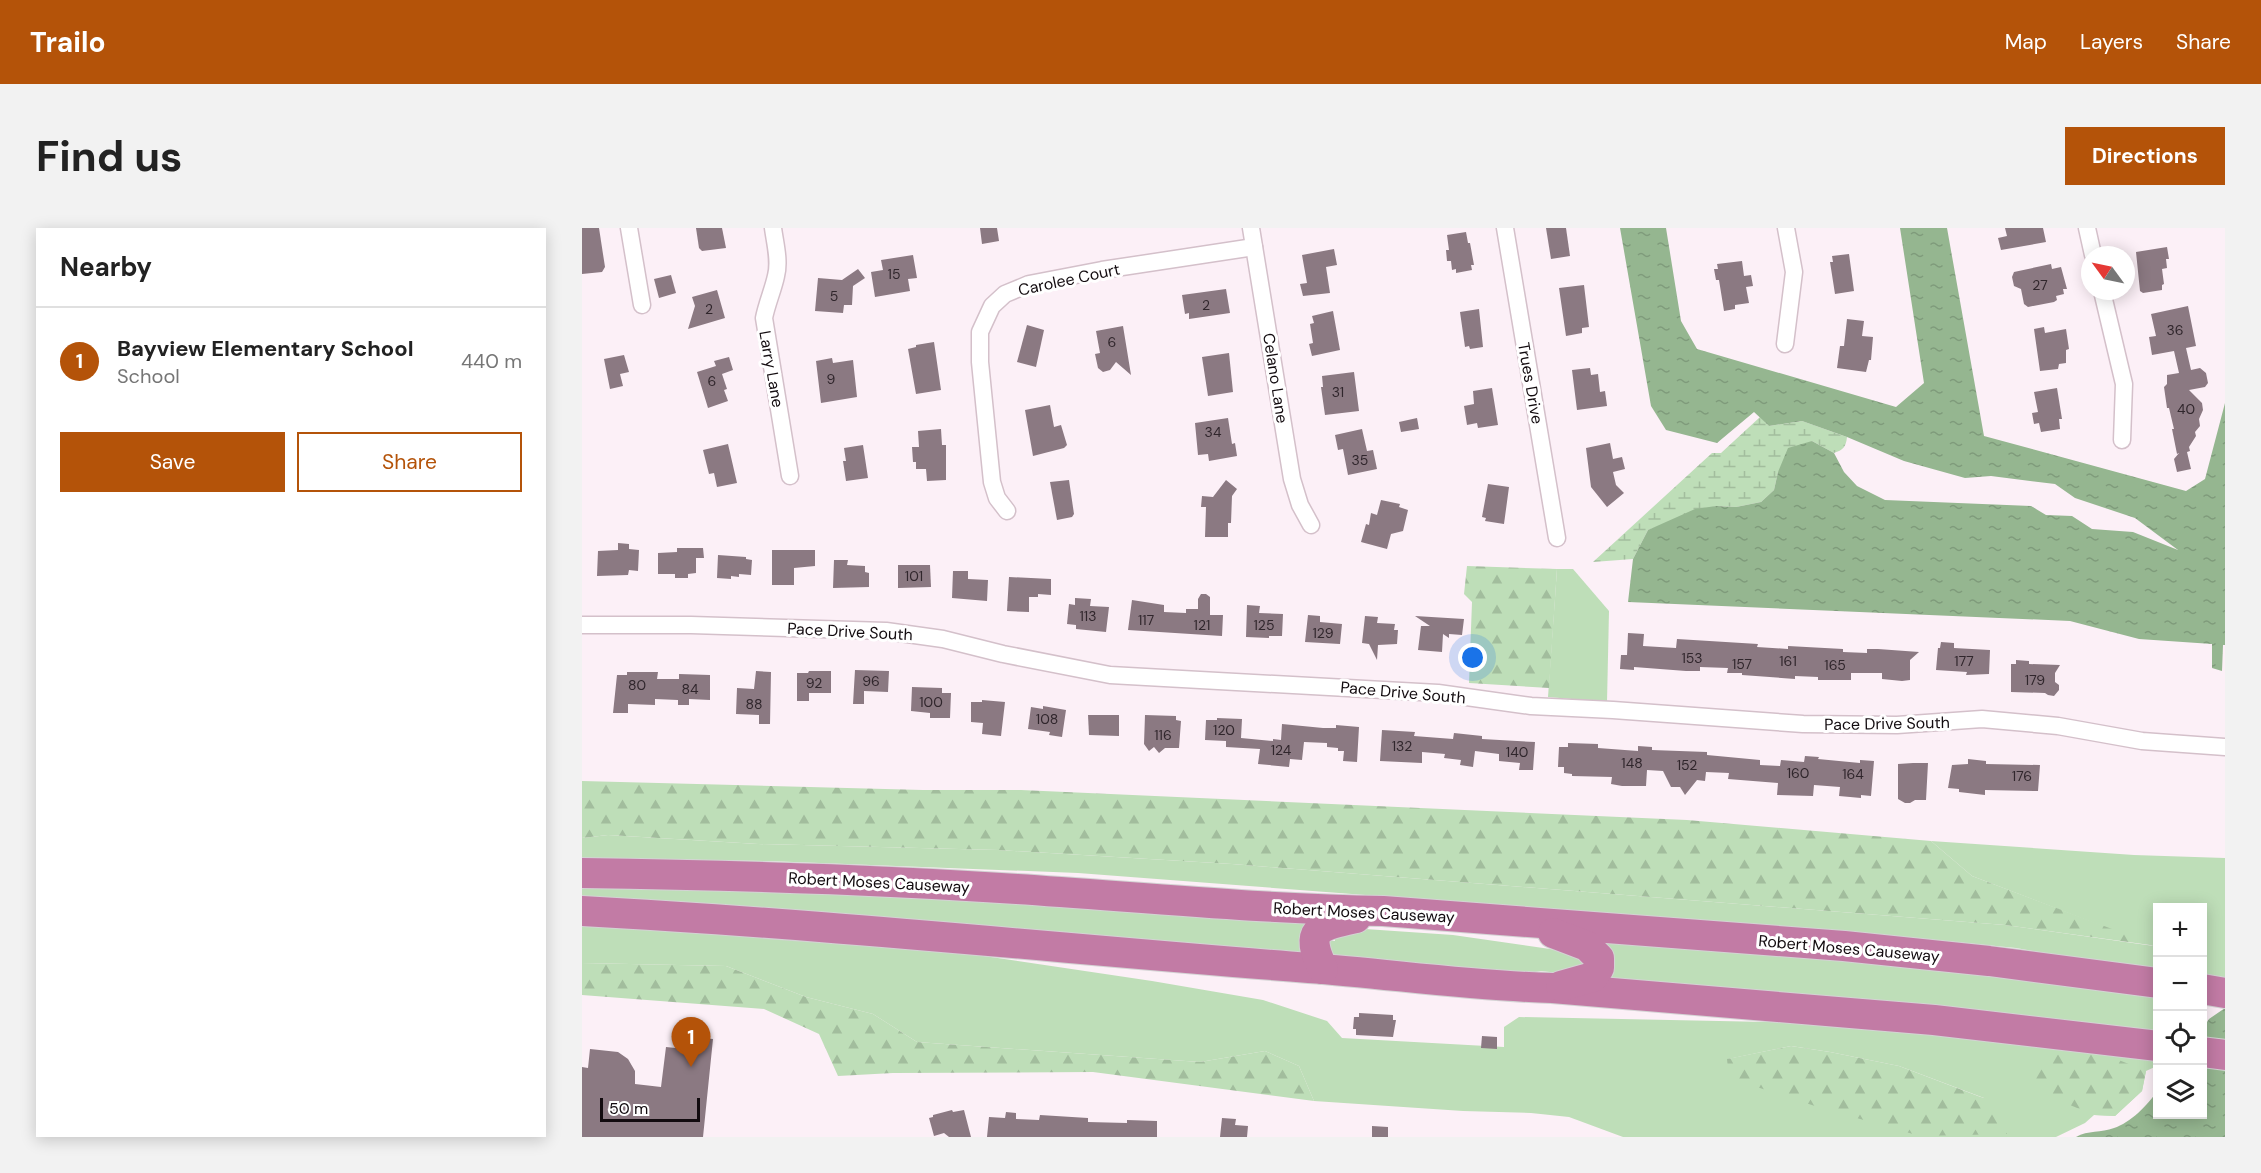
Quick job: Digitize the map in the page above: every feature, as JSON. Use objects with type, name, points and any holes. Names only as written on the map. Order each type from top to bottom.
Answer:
[{"type":"highway","name":"Robert Moses Causeway","points":[[582,873],[870,880],[1014,888],[1309,910],[1383,911],[1844,946],[1989,961],[2151,982]]},
{"type":"highway","points":[[582,911],[816,927],[1518,987],[1944,1020],[2153,1045]]},
{"type":"highway","points":[[1323,969],[1314,943],[1317,932],[1322,927],[1383,911]]},
{"type":"highway","points":[[1527,923],[1587,946],[1599,958],[1599,968],[1593,977],[1552,988]]},
{"type":"highway","points":[[2207,991],[2225,993]]},
{"type":"highway","points":[[2207,1053],[2225,1055]]},
{"type":"street","points":[[629,228],[642,304]]},
{"type":"street","name":"Larry Lane","points":[[773,228],[777,251],[777,275],[768,297],[764,318],[790,476]]},
{"type":"street","name":"Celano Lane","points":[[1251,228],[1292,479],[1300,506],[1311,525]]},
{"type":"street","name":"Trues Drive","points":[[1505,228],[1557,538]]},
{"type":"street","points":[[1785,344],[1794,272],[1786,228]]},
{"type":"street","points":[[2087,228],[2091,246]]},
{"type":"street","name":"Carolee Court","points":[[1007,511],[997,498],[992,482],[980,362],[980,332],[992,306],[1005,294],[1029,284],[1102,270],[1254,247]]},
{"type":"street","points":[[2104,300],[2124,384],[2121,440]]},
{"type":"street","name":"Pace Drive South","points":[[582,625],[886,631],[943,639],[1003,654],[1110,675],[1438,693],[1531,706],[1803,724],[1897,725],[1982,720],[2058,726],[2142,741],[2225,747]]},
{"type":"green space","points":[[1760,417],[1769,426],[1802,421],[1847,437],[1846,443],[1842,449],[1834,453],[1812,441],[1778,472],[1774,490],[1761,502],[1736,507],[1716,506],[1648,530],[1633,559],[1593,562],[1712,453],[1721,453]]},
{"type":"green space","points":[[1467,566],[1557,569],[1549,688],[1469,683],[1472,602],[1464,594]]},
{"type":"green space","points":[[1557,569],[1573,569],[1609,611],[1607,702],[1548,697]]},
{"type":"green space","points":[[582,781],[923,790],[1021,790],[1687,820],[1931,841],[1972,876],[2153,945],[2005,925],[1232,864],[998,850],[758,844],[608,835],[582,838]]},
{"type":"green space","points":[[608,835],[758,844],[998,850],[1232,864],[2005,925],[2153,946],[2153,972],[2016,948],[1864,933],[1078,873],[768,861],[582,858],[582,838]]},
{"type":"green space","points":[[1931,841],[2134,855],[2225,858],[2225,984],[2207,981],[2207,903],[2153,903],[2153,946],[1972,876]]},
{"type":"green space","points":[[582,881],[910,888],[1298,920],[1307,925],[1309,932],[1300,956],[582,904]]},
{"type":"green space","points":[[582,922],[869,939],[1152,981],[1263,1000],[1327,1021],[1342,1038],[1504,1047],[1504,1027],[1519,1017],[1813,1023],[2153,1053],[2153,1068],[2146,1071],[2142,1091],[2115,1116],[2094,1115],[2085,1123],[2056,1137],[1623,1137],[1569,1117],[1314,1101],[1299,1066],[1265,1051],[1200,1062],[917,1042],[873,1014],[806,997],[726,966],[582,963]],"holes":[[[1791,1046],[1899,1066],[1984,1098],[1728,1059]]]},
{"type":"green space","points":[[1336,927],[1453,935],[1585,954],[1585,976],[1541,971],[1513,976],[1332,960],[1327,941],[1335,941],[1332,930]]},
{"type":"green space","points":[[1601,939],[1888,961],[2153,994],[2153,1040],[1606,986]]},
{"type":"green space","points":[[582,963],[726,966],[806,997],[873,1014],[917,1042],[1200,1062],[1265,1051],[1299,1066],[1314,1101],[1093,1072],[893,1073],[838,1076],[819,1034],[764,1009],[582,995]]},
{"type":"green space","points":[[1791,1046],[1899,1066],[1986,1099],[2007,1134],[1920,1136],[1818,1107],[1729,1078],[1727,1059]]},
{"type":"green space","points":[[2070,1051],[2099,1052],[2146,1071],[2142,1091],[2115,1116],[2094,1115],[2034,1090],[2031,1070],[2042,1059]]},
{"type":"water","points":[[1620,228],[1666,228],[1681,321],[1697,349],[1896,407],[1924,383],[1900,228],[1947,228],[1984,436],[2186,491],[2205,479],[2225,403],[2225,645],[2223,645],[2222,671],[2212,668],[2212,644],[2139,639],[2070,621],[1628,602],[1633,559],[1648,530],[1695,509],[1716,506],[1736,507],[1761,502],[1774,490],[1778,472],[1788,448],[1812,441],[1834,453],[1844,472],[1857,486],[1885,500],[2031,506],[2046,515],[2072,516],[2092,529],[2133,532],[2178,550],[2135,518],[2075,498],[2055,484],[1991,476],[1965,478],[1904,461],[1802,421],[1769,426],[1754,412],[1717,443],[1666,430],[1651,406]]},
{"type":"water","points":[[2225,1008],[2225,1137],[2076,1137],[2120,1126],[2144,1108],[2153,1096],[2153,1119],[2207,1119],[2207,1022]]},
{"type":"building","points":[[582,228],[599,228],[605,267],[602,272],[582,274]]},
{"type":"building","points":[[696,228],[722,228],[726,248],[702,251],[699,248]]},
{"type":"building","points":[[980,228],[997,228],[999,241],[982,244]]},
{"type":"building","points":[[1546,228],[1566,228],[1570,256],[1551,259]]},
{"type":"building","points":[[2005,228],[2043,228],[2046,242],[2001,250],[1998,238],[2007,236]]},
{"type":"building","points":[[1466,232],[1474,265],[1471,265],[1472,270],[1456,273],[1456,269],[1452,270],[1451,261],[1447,261],[1446,250],[1449,250],[1447,235]]},
{"type":"building","points":[[2167,247],[2169,259],[2166,259],[2167,268],[2162,269],[2164,284],[2162,290],[2143,293],[2140,291],[2136,252]]},
{"type":"building","points":[[1334,249],[1337,265],[1326,267],[1330,293],[1303,296],[1300,284],[1307,283],[1302,255]]},
{"type":"building","points":[[1849,254],[1854,291],[1835,294],[1830,262],[1833,262],[1832,256]]},
{"type":"building","points":[[913,255],[917,278],[908,279],[910,291],[875,297],[871,272],[883,270],[881,260]]},
{"type":"building","points":[[1742,261],[1744,276],[1751,275],[1753,286],[1746,287],[1749,303],[1735,305],[1735,309],[1724,311],[1719,280],[1716,280],[1714,269],[1718,269],[1717,264]]},
{"type":"building","points":[[2051,264],[2052,269],[2061,267],[2067,289],[2063,289],[2064,294],[2056,296],[2057,300],[2054,302],[2028,307],[2024,304],[2021,289],[2014,286],[2012,277],[2014,272]]},
{"type":"building","points":[[858,269],[865,278],[853,286],[852,305],[844,305],[843,313],[815,311],[818,278],[842,280]]},
{"type":"building","points":[[671,275],[676,293],[659,298],[654,279]]},
{"type":"building","points":[[1584,285],[1589,327],[1582,328],[1582,333],[1566,336],[1559,288]]},
{"type":"building","points":[[1226,289],[1230,313],[1189,319],[1189,313],[1185,314],[1182,295]]},
{"type":"building","points":[[717,290],[725,318],[688,329],[695,306],[692,297]]},
{"type":"building","points":[[2188,306],[2196,346],[2186,348],[2191,370],[2200,368],[2206,373],[2208,383],[2205,387],[2189,390],[2202,403],[2203,410],[2199,419],[2200,426],[2189,447],[2190,451],[2187,452],[2191,469],[2177,472],[2174,459],[2179,453],[2177,454],[2172,429],[2174,429],[2169,408],[2167,408],[2164,387],[2167,384],[2167,375],[2179,373],[2174,351],[2152,355],[2149,337],[2156,336],[2151,314]]},
{"type":"building","points":[[1479,309],[1483,347],[1470,349],[1469,346],[1465,347],[1460,312]]},
{"type":"building","points":[[1333,311],[1340,350],[1312,356],[1309,344],[1313,343],[1310,324],[1314,323],[1312,316]]},
{"type":"building","points":[[1847,319],[1864,321],[1862,336],[1873,337],[1871,360],[1869,360],[1866,372],[1837,368],[1840,346],[1844,346]]},
{"type":"building","points":[[1027,325],[1044,330],[1036,367],[1017,362]]},
{"type":"building","points":[[1123,326],[1131,375],[1116,362],[1110,370],[1103,372],[1098,368],[1095,354],[1100,353],[1096,331]]},
{"type":"building","points":[[2044,327],[2045,333],[2066,329],[2069,349],[2066,350],[2066,363],[2059,364],[2058,369],[2040,371],[2034,329]]},
{"type":"building","points":[[934,342],[941,390],[916,394],[908,349]]},
{"type":"building","points":[[1229,353],[1233,392],[1208,396],[1202,357]]},
{"type":"building","points":[[624,355],[629,372],[620,374],[623,386],[610,389],[604,359]]},
{"type":"building","points":[[729,357],[733,370],[722,374],[728,401],[708,408],[697,372],[716,366],[714,361]]},
{"type":"building","points":[[832,358],[833,363],[853,360],[857,397],[821,403],[816,361]]},
{"type":"building","points":[[1590,368],[1591,375],[1598,374],[1600,392],[1605,391],[1607,406],[1577,410],[1572,370]]},
{"type":"building","points":[[1354,372],[1359,411],[1325,415],[1321,387],[1323,387],[1322,376]]},
{"type":"building","points":[[1492,388],[1498,425],[1478,428],[1477,423],[1467,425],[1464,406],[1474,404],[1473,391]]},
{"type":"building","points":[[2057,388],[2062,419],[2059,419],[2060,429],[2041,432],[2039,423],[2034,424],[2032,413],[2038,412],[2034,392]]},
{"type":"building","points":[[1050,405],[1054,427],[1061,425],[1067,445],[1064,448],[1033,456],[1025,410]]},
{"type":"building","points":[[1228,418],[1232,444],[1235,443],[1237,456],[1209,461],[1208,454],[1198,455],[1195,423]]},
{"type":"building","points":[[1417,418],[1419,429],[1401,432],[1399,422]]},
{"type":"building","points":[[941,429],[942,445],[946,445],[946,480],[927,481],[926,469],[916,469],[912,447],[919,447],[918,431]]},
{"type":"building","points":[[1362,429],[1367,451],[1373,450],[1377,469],[1348,475],[1343,449],[1338,450],[1335,435]]},
{"type":"building","points":[[1610,443],[1613,459],[1622,457],[1625,469],[1613,472],[1616,485],[1624,493],[1607,507],[1591,487],[1586,448]]},
{"type":"building","points":[[728,444],[737,483],[717,487],[714,473],[709,474],[703,450]]},
{"type":"building","points":[[863,445],[868,478],[846,481],[844,448]]},
{"type":"building","points":[[1069,480],[1074,514],[1072,517],[1057,520],[1050,482]]},
{"type":"building","points":[[1226,480],[1237,489],[1232,496],[1228,537],[1205,537],[1206,507],[1201,507],[1202,496],[1213,497]]},
{"type":"building","points":[[1488,484],[1509,487],[1504,524],[1485,521],[1486,518],[1482,517]]},
{"type":"building","points":[[1381,500],[1400,504],[1399,507],[1408,510],[1403,531],[1391,534],[1387,549],[1361,542],[1366,524],[1369,525],[1371,513],[1377,515]]},
{"type":"building","points":[[618,543],[629,544],[629,549],[639,550],[638,571],[629,570],[628,575],[597,576],[598,551],[618,550]]},
{"type":"building","points":[[677,548],[703,548],[704,558],[696,558],[696,573],[688,574],[688,578],[675,578],[675,574],[658,574],[658,553],[677,552]]},
{"type":"building","points":[[772,550],[815,550],[815,566],[794,568],[794,585],[772,585]]},
{"type":"building","points":[[718,555],[746,557],[752,560],[751,575],[739,574],[739,577],[731,576],[731,579],[717,578]]},
{"type":"building","points":[[834,560],[848,560],[847,565],[865,566],[865,572],[869,573],[869,587],[833,588]]},
{"type":"building","points":[[898,565],[930,565],[931,587],[898,588]]},
{"type":"building","points":[[953,571],[968,571],[968,579],[988,580],[987,601],[952,598]]},
{"type":"building","points":[[1009,577],[1051,579],[1051,595],[1038,594],[1038,597],[1029,597],[1029,612],[1007,611]]},
{"type":"building","points":[[1201,594],[1210,597],[1210,615],[1223,615],[1222,636],[1128,630],[1132,600],[1164,605],[1164,612],[1186,613],[1186,609],[1198,609],[1198,599]]},
{"type":"building","points":[[1075,598],[1091,599],[1090,606],[1109,607],[1106,632],[1076,629],[1076,625],[1067,624],[1069,604],[1075,605]]},
{"type":"building","points":[[1247,605],[1260,606],[1259,613],[1283,614],[1282,636],[1246,637]]},
{"type":"building","points":[[1308,615],[1320,616],[1320,622],[1342,624],[1340,644],[1305,642]]},
{"type":"building","points":[[1365,616],[1378,617],[1377,623],[1395,624],[1394,630],[1398,630],[1397,644],[1378,645],[1377,660],[1369,644],[1362,643]]},
{"type":"building","points":[[1415,616],[1464,619],[1462,635],[1449,634],[1449,638],[1443,634],[1442,652],[1418,650],[1421,626],[1430,626]]},
{"type":"building","points":[[1628,633],[1644,634],[1643,646],[1676,648],[1677,639],[1758,644],[1757,647],[1788,649],[1788,646],[1843,649],[1843,652],[1867,653],[1867,649],[1878,649],[1919,652],[1910,660],[1910,680],[1902,681],[1882,679],[1882,673],[1851,673],[1851,680],[1818,680],[1818,677],[1795,676],[1795,679],[1727,673],[1728,668],[1700,667],[1700,671],[1634,667],[1634,670],[1620,669],[1621,655],[1627,655]]},
{"type":"building","points":[[1941,642],[1954,643],[1954,648],[1990,650],[1989,674],[1966,675],[1967,672],[1936,670],[1938,648]]},
{"type":"building","points":[[2016,660],[2029,661],[2029,664],[2060,665],[2055,673],[2055,682],[2059,685],[2059,690],[2054,696],[2045,693],[2011,692],[2011,664],[2016,664]]},
{"type":"building","points":[[855,670],[889,671],[888,692],[864,691],[864,704],[853,704]]},
{"type":"building","points":[[756,671],[771,672],[770,724],[759,724],[759,715],[736,714],[737,688],[754,689]]},
{"type":"building","points":[[809,671],[831,671],[831,693],[809,693],[809,701],[797,701],[797,673],[808,673]]},
{"type":"building","points":[[627,672],[658,672],[657,679],[679,679],[679,674],[710,675],[710,700],[689,699],[689,705],[678,705],[678,700],[655,699],[655,705],[628,704],[628,713],[613,713],[617,675],[627,675]]},
{"type":"building","points":[[912,687],[942,688],[942,693],[951,693],[950,718],[930,718],[930,713],[911,711]]},
{"type":"building","points":[[982,700],[1005,702],[1001,736],[982,734],[983,723],[971,722],[971,702],[982,702]]},
{"type":"building","points":[[1043,706],[1066,710],[1062,737],[1049,735],[1050,732],[1028,729],[1031,707],[1043,709]]},
{"type":"building","points":[[1088,715],[1119,715],[1119,736],[1089,735]]},
{"type":"building","points":[[1145,715],[1176,716],[1176,720],[1181,721],[1179,748],[1165,748],[1159,753],[1154,747],[1149,751],[1144,744]]},
{"type":"building","points":[[1217,718],[1242,719],[1241,738],[1273,741],[1273,739],[1281,740],[1282,724],[1323,728],[1336,728],[1336,725],[1359,727],[1357,762],[1343,761],[1344,751],[1327,747],[1327,743],[1304,742],[1302,760],[1290,759],[1289,767],[1258,764],[1260,749],[1226,747],[1226,741],[1205,740],[1206,720],[1217,720]]},
{"type":"building","points":[[1382,730],[1415,732],[1414,736],[1453,739],[1454,733],[1482,736],[1482,739],[1535,742],[1533,770],[1519,770],[1520,763],[1499,761],[1499,754],[1475,751],[1473,767],[1460,765],[1461,760],[1444,758],[1445,754],[1422,752],[1422,763],[1380,761]]},
{"type":"building","points":[[1568,743],[1598,744],[1598,748],[1638,751],[1638,746],[1652,747],[1652,750],[1707,752],[1707,755],[1760,760],[1760,765],[1780,766],[1781,760],[1804,762],[1805,756],[1860,763],[1860,760],[1874,761],[1871,796],[1861,795],[1861,798],[1839,796],[1840,787],[1814,785],[1813,796],[1777,795],[1778,783],[1728,779],[1729,773],[1706,772],[1705,781],[1697,780],[1685,795],[1680,787],[1671,787],[1663,771],[1647,770],[1646,786],[1622,786],[1611,784],[1612,777],[1572,776],[1572,774],[1564,773],[1564,767],[1558,767],[1559,747],[1568,747]]},
{"type":"building","points":[[1968,759],[1986,761],[1986,764],[2040,765],[2038,791],[1985,790],[1985,795],[1959,792],[1959,789],[1948,788],[1952,765],[1968,764]]},
{"type":"building","points":[[1928,763],[1926,800],[1905,803],[1898,799],[1898,764]]},
{"type":"building","points":[[1359,1013],[1393,1015],[1393,1020],[1396,1020],[1393,1037],[1356,1035],[1356,1029],[1353,1029],[1354,1017],[1359,1017]]},
{"type":"building","points":[[1482,1036],[1497,1037],[1497,1049],[1481,1048]]},
{"type":"building","points":[[692,1037],[713,1039],[703,1137],[582,1137],[582,1067],[588,1068],[590,1049],[618,1052],[628,1059],[635,1071],[635,1084],[661,1087],[666,1047],[685,1049],[685,1044],[692,1045]]},
{"type":"building","points":[[952,1110],[953,1112],[964,1110],[971,1137],[949,1137],[944,1133],[934,1136],[929,1118]]},
{"type":"building","points":[[1006,1112],[1016,1113],[1016,1119],[1039,1120],[1040,1115],[1088,1118],[1088,1122],[1157,1121],[1157,1137],[987,1137],[989,1117],[1005,1118]]},
{"type":"building","points":[[1222,1118],[1236,1119],[1235,1125],[1248,1126],[1247,1137],[1220,1137]]},
{"type":"building","points":[[1372,1126],[1388,1127],[1388,1137],[1372,1137]]},
{"type":"place","name":"Bayview Elementary School","points":[[691,1067]]}]
